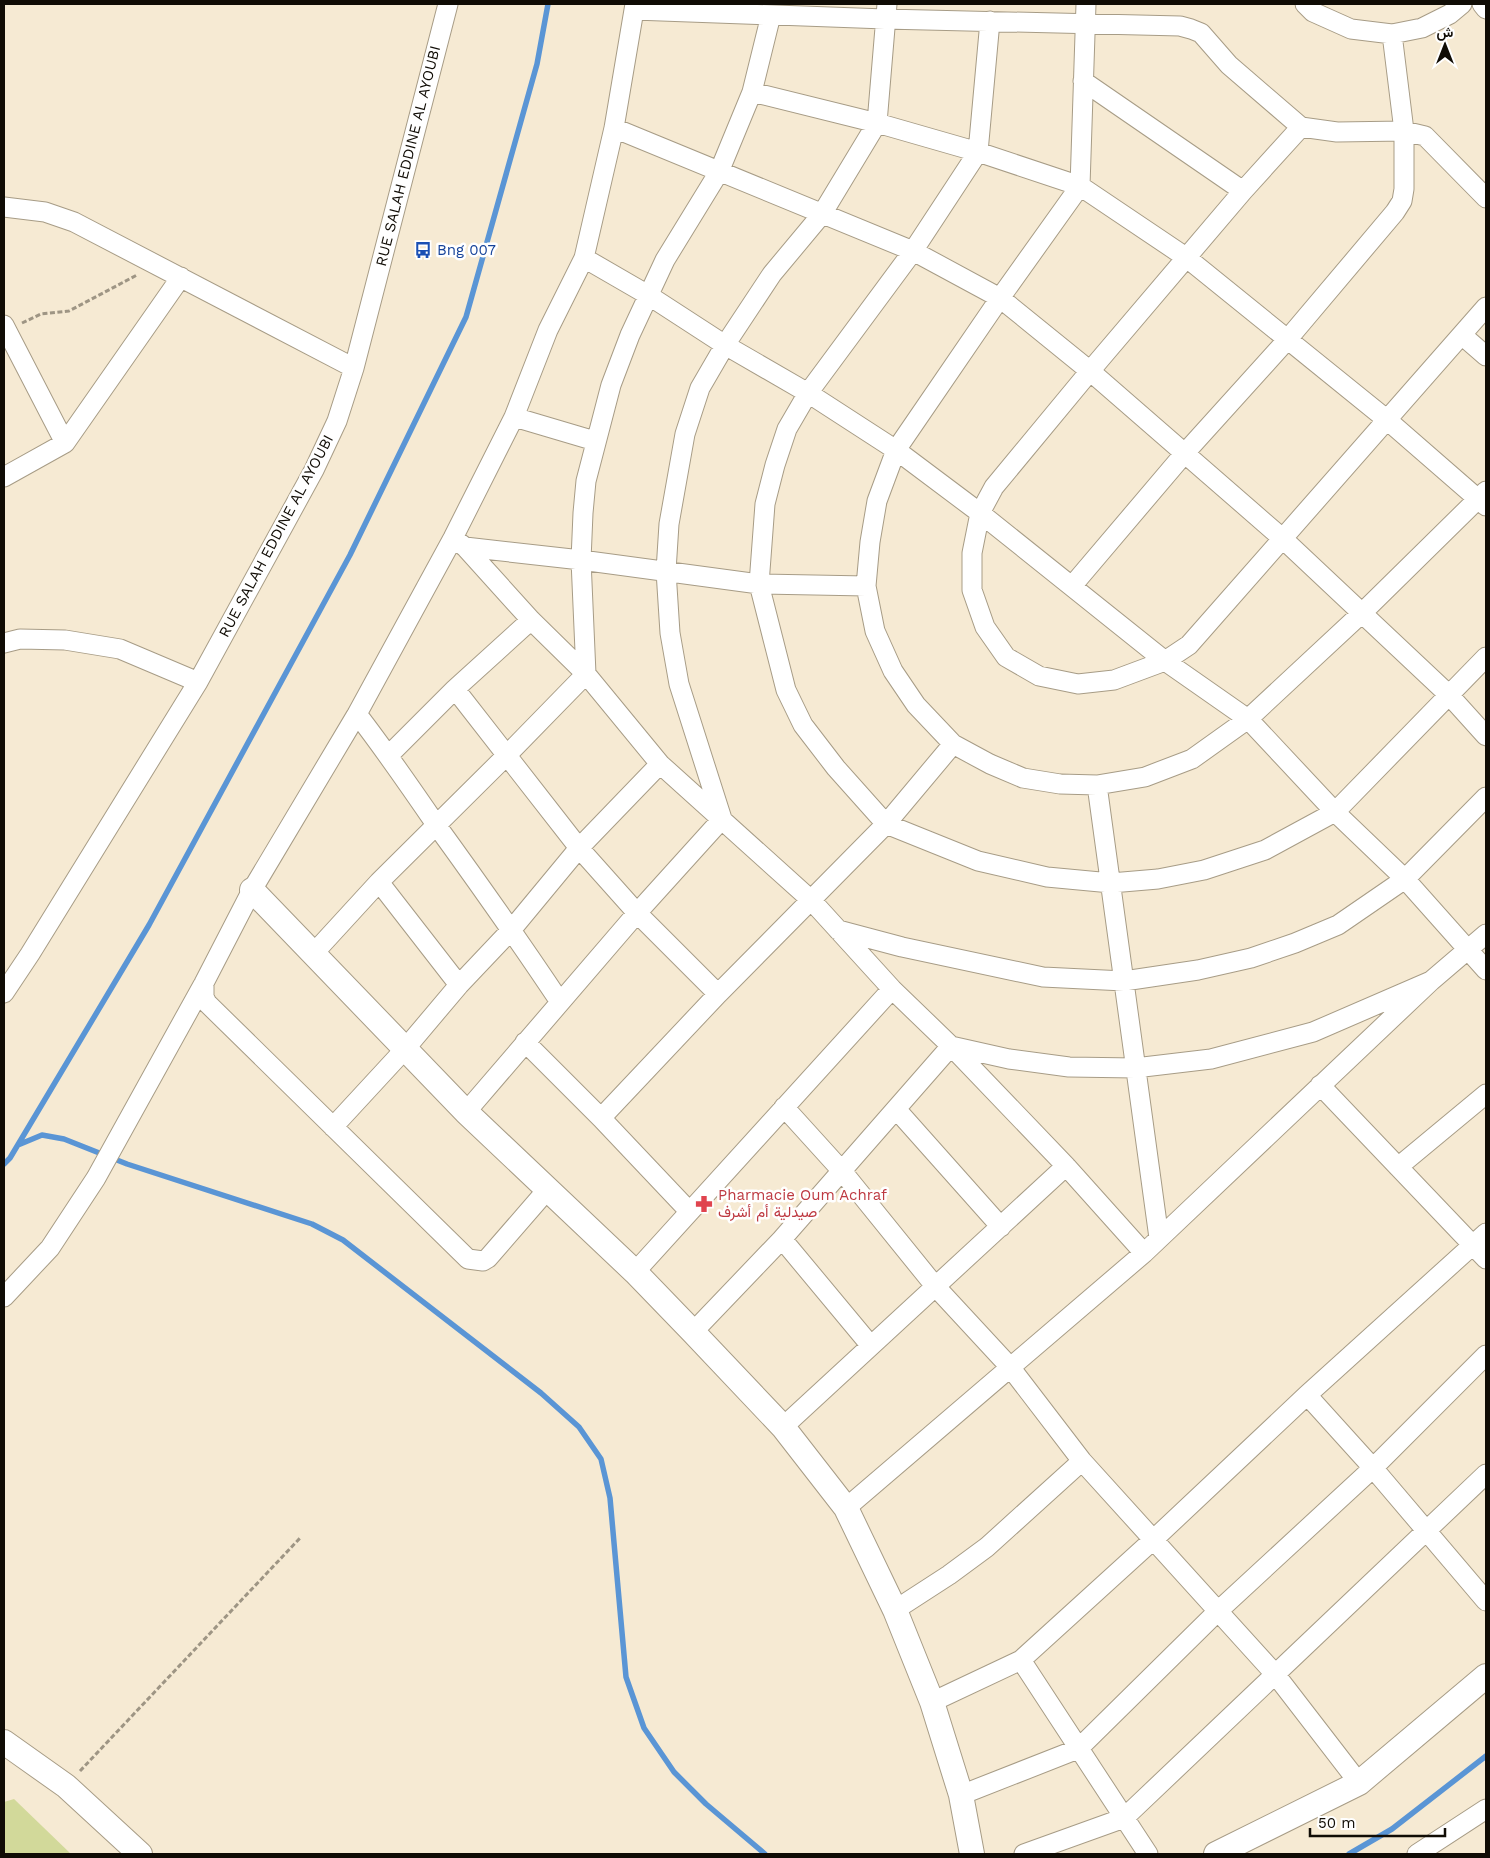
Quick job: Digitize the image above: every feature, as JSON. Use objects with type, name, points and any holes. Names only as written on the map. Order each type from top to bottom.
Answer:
[{"type":"street","name":"RUE SALAH EDDINE AL AYOUBI","points":[[4,993],[198,682],[314,470],[337,420],[354,368],[448,4]]},
{"type":"street","points":[[752,92],[877,123],[978,152],[1080,186],[1187,258],[1484,498],[1248,719],[1192,759],[1145,777],[1097,785],[1060,784],[1023,778],[990,764],[954,744],[916,705],[893,671],[875,631],[866,586],[870,542],[877,501],[896,450],[1000,298],[1080,186],[1086,4]]},
{"type":"street","points":[[1305,4],[1313,12],[1350,30],[1392,34],[1422,28],[1450,14],[1462,4]]},
{"type":"street","points":[[1482,4],[1486,9]]},
{"type":"street","points":[[4,1296],[50,1248],[96,1178],[204,983],[252,890],[459,542],[514,417],[548,330],[584,258],[614,128],[634,7],[771,14],[886,12],[990,21],[1180,26],[1201,33],[1229,65],[1301,127],[1337,132],[1404,131],[1425,136],[1486,198]]},
{"type":"street","points":[[722,819],[679,684],[670,633],[666,571],[669,524],[685,434],[700,388],[725,345],[772,274],[822,214],[877,123],[886,12]]},
{"type":"street","points":[[313,954],[379,882],[586,674],[581,560],[586,481],[595,441],[611,385],[648,295],[665,260],[719,172],[752,92],[771,14]]},
{"type":"street","points":[[990,21],[978,152],[913,251],[808,393],[786,429],[765,504],[759,584],[786,690],[803,725],[836,768],[886,824],[978,861],[1047,877],[1111,883],[1158,879],[1213,867],[1265,850],[1334,812],[1486,657]]},
{"type":"street","points":[[1072,586],[1184,454],[1287,340],[1395,212],[1402,200],[1404,189],[1404,131],[1392,34]]},
{"type":"street","points":[[1083,81],[1243,191]]},
{"type":"street","points":[[1301,127],[1243,191],[994,487],[980,513],[972,553],[972,590],[985,627],[1006,657],[1040,676],[1078,684],[1114,680],[1165,661],[1189,645],[1386,419],[1463,336],[1486,307]]},
{"type":"street","points":[[614,128],[913,251],[1000,298],[1090,371],[1282,538],[1363,612],[1449,695],[1486,736]]},
{"type":"street","points":[[4,207],[46,212],[74,222],[158,264],[354,368]]},
{"type":"street","points":[[584,258],[648,295],[725,345],[808,393],[896,450],[980,513],[1165,661],[1248,719],[1334,812],[1405,879],[1486,970]]},
{"type":"street","points":[[4,477],[65,443],[181,277]]},
{"type":"street","points":[[5,328],[65,443]]},
{"type":"street","points":[[1463,336],[1486,356]]},
{"type":"street","points":[[514,417],[595,441]]},
{"type":"street","points":[[459,542],[759,584],[866,586]]},
{"type":"street","points":[[459,542],[531,620],[586,674],[660,764],[811,900],[892,989],[951,1046],[1066,1166],[1144,1253]]},
{"type":"street","points":[[389,754],[455,689],[531,620]]},
{"type":"street","points":[[4,643],[20,639],[65,640],[120,649],[198,682]]},
{"type":"street","points":[[455,689],[579,848],[637,913],[718,994]]},
{"type":"street","points":[[357,714],[389,754],[436,824],[512,929],[560,1002]]},
{"type":"street","points":[[601,1118],[718,994],[886,824],[954,744]]},
{"type":"street","points":[[333,1127],[405,1049],[459,985],[512,929],[579,848],[660,764]]},
{"type":"street","points":[[1097,785],[1160,1238]]},
{"type":"street","points":[[838,930],[902,947],[1043,977],[1124,980],[1206,968],[1251,958],[1296,944],[1338,925],[1405,879],[1486,797]]},
{"type":"street","points":[[466,1112],[637,913],[722,819]]},
{"type":"street","points":[[379,882],[459,985]]},
{"type":"street","points":[[252,890],[466,1112],[634,1272],[693,1332],[783,1427],[846,1508],[895,1610],[932,1702],[961,1795],[972,1854]]},
{"type":"street","points":[[846,1508],[1144,1253],[1431,980],[1486,934]]},
{"type":"street","points":[[951,1046],[1009,1059],[1069,1067],[1135,1068],[1212,1059],[1313,1032],[1431,980]]},
{"type":"street","points":[[204,983],[204,997],[207,1003],[468,1259],[483,1261],[488,1258],[547,1190]]},
{"type":"street","points":[[634,1272],[892,989]]},
{"type":"street","points":[[525,1042],[601,1118],[689,1211]]},
{"type":"street","points":[[693,1332],[782,1239],[951,1046]]},
{"type":"street","points":[[1320,1085],[1398,1167],[1480,1239],[1486,1259]]},
{"type":"street","points":[[1398,1167],[1486,1094]]},
{"type":"street","points":[[784,1107],[842,1171],[935,1286],[1010,1367],[1082,1460],[1217,1612],[1275,1674],[1359,1783]]},
{"type":"street","points":[[896,1109],[1001,1227]]},
{"type":"street","points":[[783,1427],[1066,1166]]},
{"type":"street","points":[[782,1239],[871,1346]]},
{"type":"street","points":[[932,1702],[1021,1660],[1153,1540],[1307,1394],[1480,1239]]},
{"type":"street","points":[[961,1795],[1078,1748],[1217,1612],[1373,1468],[1486,1355]]},
{"type":"street","points":[[1307,1394],[1373,1468],[1486,1601]]},
{"type":"street","points":[[895,1610],[949,1575],[987,1547],[1082,1460]]},
{"type":"street","points":[[1024,1854],[1124,1818],[1486,1474]]},
{"type":"street","points":[[1021,1660],[1148,1854]]},
{"type":"street","points":[[1216,1854],[1359,1783],[1486,1676]]},
{"type":"street","points":[[4,1742],[66,1786],[140,1854]]},
{"type":"street","points":[[1417,1854],[1486,1808]]},
{"type":"path","points":[[5,328],[41,314],[69,311],[158,264]]},
{"type":"path","points":[[66,1786],[301,1537]]},
{"type":"green space","points":[[14,1799],[71,1854],[4,1854],[4,1802]]},
{"type":"waterway","points":[[4,1164],[10,1158],[149,925],[350,555],[466,317],[537,64],[548,4]]},
{"type":"waterway","points":[[18,1145],[42,1135],[64,1139],[127,1164],[312,1224],[343,1240],[541,1393],[579,1427],[601,1459],[610,1498],[626,1677],[644,1728],[674,1772],[706,1804],[765,1854]]},
{"type":"waterway","points":[[1349,1854],[1392,1829],[1486,1756]]},
{"type":"place","name":"Bng 007","points":[[423,250]]},
{"type":"place","name":"Pharmacie Oum Achraf صيدلية أم أشرف","points":[[704,1204]]}]
